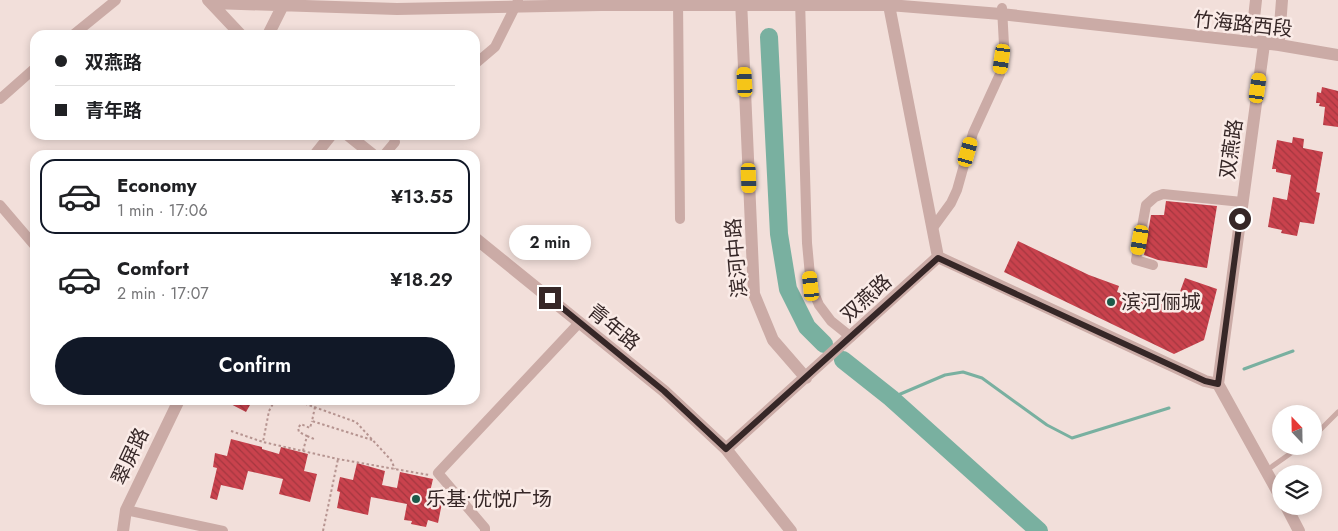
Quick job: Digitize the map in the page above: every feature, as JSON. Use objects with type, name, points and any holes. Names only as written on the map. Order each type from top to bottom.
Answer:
[{"type":"street","points":[[79,30],[116,0]]},
{"type":"street","name":"竹海路西段","points":[[266,0],[284,4]]},
{"type":"street","name":"竹海路西段","points":[[517,4],[538,0]]},
{"type":"street","name":"竹海路西段","points":[[908,0],[1265,41],[1338,55]]},
{"type":"street","points":[[1256,0],[1252,36],[1265,41],[1279,39],[1282,0]]},
{"type":"street","points":[[210,2],[236,30]]},
{"type":"street","name":"竹海路西段","points":[[210,2],[397,9],[601,2],[888,2],[1002,11],[1252,36]]},
{"type":"street","points":[[678,2],[680,219]]},
{"type":"street","name":"滨河中路","points":[[742,2],[754,294],[773,340],[806,378]]},
{"type":"street","points":[[888,2],[938,258],[1205,381],[1218,384],[1272,481]]},
{"type":"street","points":[[801,3],[807,243],[811,286],[819,305],[831,320],[851,337]]},
{"type":"street","points":[[271,30],[284,4]]},
{"type":"street","points":[[480,60],[495,48],[517,4]]},
{"type":"street","points":[[932,230],[951,203],[957,190],[973,134],[1000,74],[1004,45],[1002,11]]},
{"type":"street","name":"竹海路西段","points":[[1279,39],[1338,48]]},
{"type":"street","name":"双燕路","points":[[1218,384],[1265,41]]},
{"type":"street","points":[[0,99],[30,72]]},
{"type":"street","points":[[319,150],[327,140]]},
{"type":"street","points":[[354,140],[367,150]]},
{"type":"street","points":[[388,150],[395,142],[394,140]]},
{"type":"street","points":[[1153,265],[1136,260],[1146,204],[1155,197],[1163,194],[1242,202]]},
{"type":"street","points":[[0,205],[30,240]]},
{"type":"street","name":"青年路","points":[[480,242],[664,391],[726,449],[791,531]]},
{"type":"street","name":"双燕路","points":[[806,378],[938,258]]},
{"type":"street","points":[[484,531],[485,528],[438,473],[579,323]]},
{"type":"street","points":[[726,449],[806,378]]},
{"type":"street","name":"翠屏路","points":[[123,531],[126,510],[177,405]]},
{"type":"street","points":[[126,510],[223,531]]},
{"type":"street","points":[[1291,515],[1299,531]]},
{"type":"lane","points":[[1322,428],[1338,412]]},
{"type":"lane","points":[[1267,471],[1289,455]]},
{"type":"path","points":[[263,442],[269,411],[272,405]]},
{"type":"path","points":[[310,405],[356,422],[391,460],[395,469]]},
{"type":"path","points":[[314,439],[299,432],[298,428],[302,424],[310,428],[315,407]]},
{"type":"path","points":[[312,421],[372,440]]},
{"type":"path","points":[[230,431],[263,442],[338,459],[429,475]]},
{"type":"path","points":[[303,451],[307,436]]},
{"type":"path","points":[[323,531],[338,459]]},
{"type":"building","points":[[1322,87],[1338,91],[1338,127],[1323,125],[1325,107],[1319,106],[1320,103],[1316,103],[1317,92],[1321,93]]},
{"type":"building","points":[[1293,137],[1304,139],[1303,148],[1323,152],[1316,192],[1320,193],[1314,224],[1300,222],[1297,236],[1281,233],[1282,230],[1268,227],[1273,197],[1287,200],[1291,175],[1276,172],[1276,169],[1272,169],[1277,140],[1292,143]]},
{"type":"building","points":[[1166,201],[1217,206],[1207,268],[1158,260],[1144,255],[1151,215],[1164,215]]},
{"type":"building","name":"滨河俪城","points":[[1018,241],[1089,275],[1119,286],[1117,292],[1131,297],[1133,294],[1174,308],[1185,278],[1217,289],[1204,340],[1174,354],[1004,272]]},
{"type":"building","points":[[233,405],[250,405],[246,412]]},
{"type":"building","points":[[231,439],[262,447],[262,449],[279,454],[281,447],[308,454],[304,471],[317,474],[310,502],[279,494],[283,479],[248,471],[243,490],[221,485],[217,500],[210,498],[217,468],[213,467],[215,453],[227,456]]},
{"type":"building","points":[[357,463],[385,471],[382,485],[397,488],[400,472],[433,479],[429,496],[443,498],[438,523],[428,520],[426,527],[411,524],[412,521],[404,520],[407,504],[371,497],[368,515],[337,508],[340,492],[337,491],[340,477],[353,480]]},
{"type":"waterway","points":[[769,37],[779,234],[788,289],[807,327],[824,344]]},
{"type":"waterway","points":[[1244,369],[1293,351]]},
{"type":"waterway","points":[[843,360],[891,398],[1039,531]]},
{"type":"waterway","points":[[891,398],[945,375],[963,372],[982,378],[1047,425],[1072,438],[1169,408]]},
{"type":"place","name":"滨河俪城","points":[[1111,302]]},
{"type":"place","name":"乐基•优悦广场","points":[[416,499]]},
{"type":"route","points":[[550,298],[664,391],[726,449],[938,258],[1205,381],[1218,384],[1240,219]]}]
